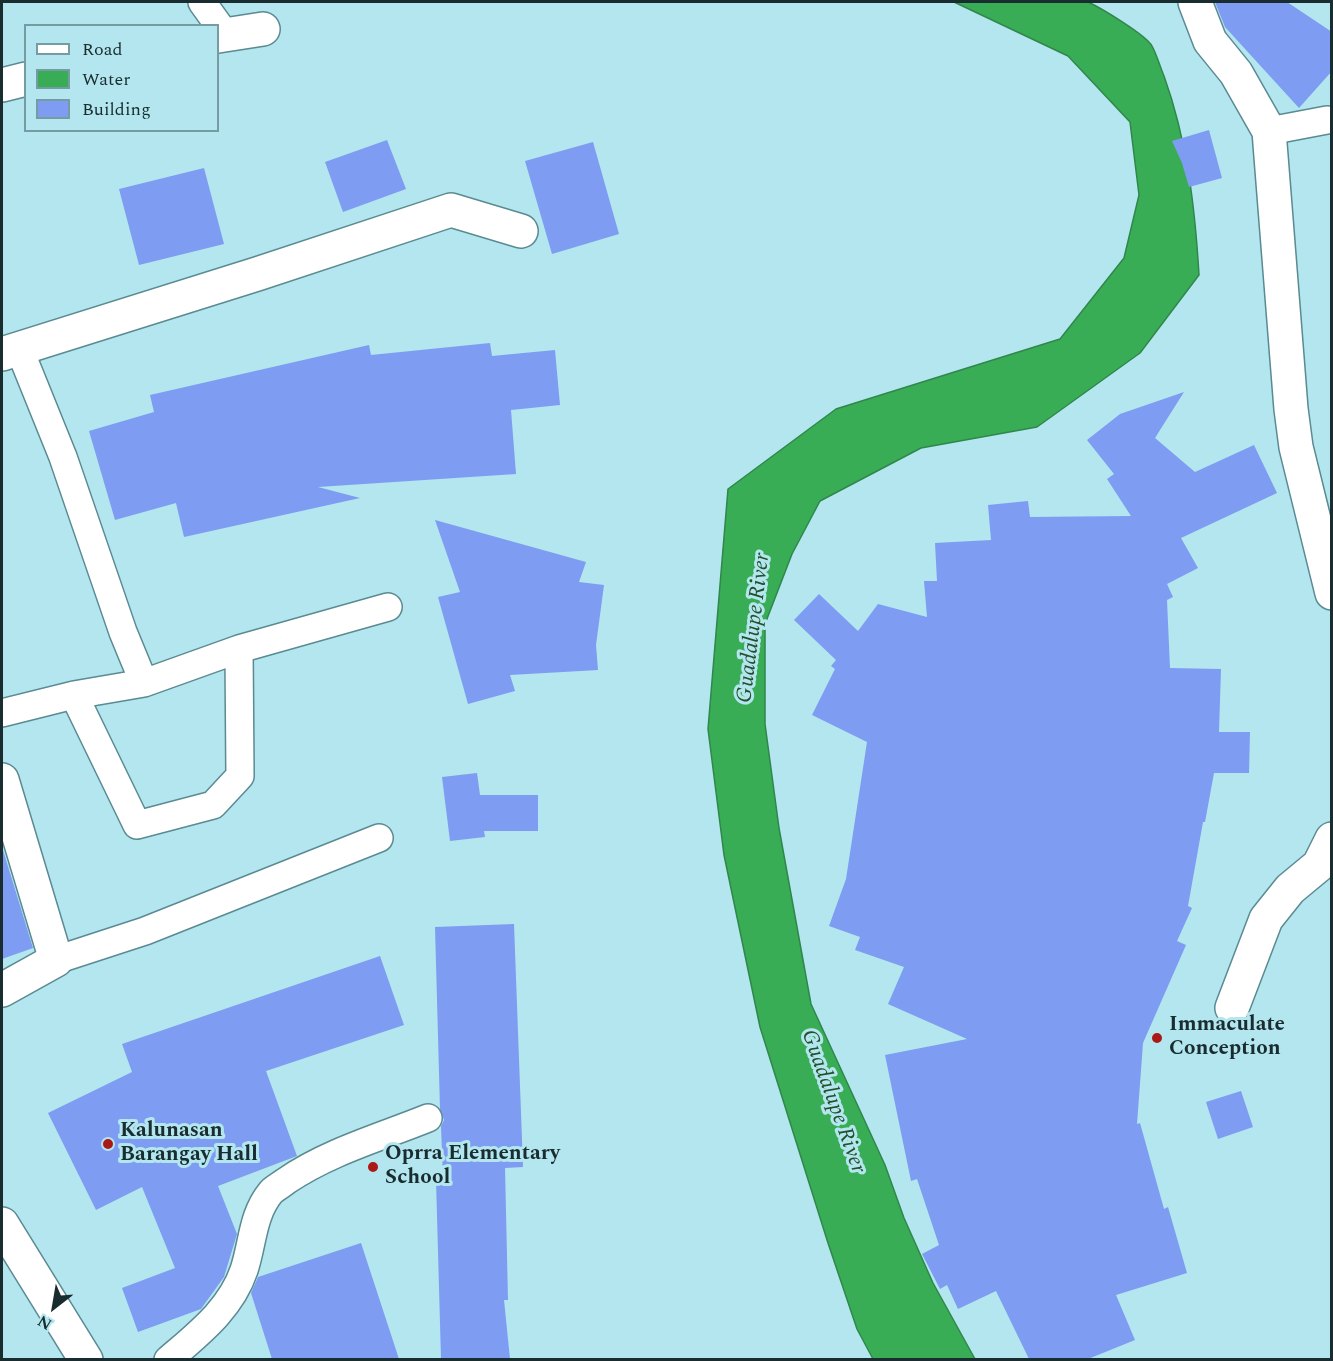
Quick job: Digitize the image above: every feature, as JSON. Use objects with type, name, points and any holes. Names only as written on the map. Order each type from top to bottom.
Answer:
[{"type":"street","points":[[1195,2],[1210,41],[1236,73],[1269,131],[1290,410],[1296,447],[1332,592]]},
{"type":"street","points":[[221,35],[263,29]]},
{"type":"street","points":[[2,85],[24,80]]},
{"type":"street","points":[[10,351],[257,274],[451,210],[520,231]]},
{"type":"street","points":[[2,780],[56,960],[2,990]]},
{"type":"street","points":[[1232,1008],[1266,919],[1290,889],[1319,865],[1332,839]]},
{"type":"street","points":[[4,1236],[87,1359]]},
{"type":"lane","points":[[202,2],[215,24]]},
{"type":"lane","points":[[1269,131],[1327,120]]},
{"type":"lane","points":[[10,351],[63,457],[123,632],[144,683]]},
{"type":"lane","points":[[2,713],[74,695],[144,683],[239,649],[388,607]]},
{"type":"lane","points":[[74,695],[137,825],[213,805],[240,776],[239,649]]},
{"type":"lane","points":[[56,960],[124,939],[379,838]]},
{"type":"lane","points":[[168,1359],[213,1321],[234,1292],[244,1270],[256,1218],[272,1191],[298,1173],[334,1155],[428,1118]]},
{"type":"water","name":"Guadalupe River","points":[[954,2],[1088,2],[1123,22],[1148,41],[1164,76],[1179,125],[1189,174],[1199,275],[1140,353],[1037,427],[921,448],[820,501],[792,554],[765,624],[765,724],[779,828],[811,1004],[885,1165],[904,1218],[933,1283],[975,1359],[873,1359],[857,1329],[760,1027],[724,855],[708,729],[728,489],[836,409],[1060,339],[1124,258],[1139,195],[1130,122],[1068,56]]},
{"type":"building","points":[[1215,2],[1287,2],[1332,32],[1332,71],[1299,108],[1225,27]]},
{"type":"building","points":[[1209,130],[1222,178],[1189,187],[1172,141]]},
{"type":"building","points":[[387,140],[406,189],[343,212],[325,162]]},
{"type":"building","points":[[593,142],[619,234],[552,254],[525,161]]},
{"type":"building","points":[[204,168],[224,244],[139,265],[119,189]]},
{"type":"building","points":[[490,343],[492,356],[555,350],[560,405],[511,410],[516,474],[318,487],[360,498],[184,537],[176,503],[115,520],[89,431],[154,412],[150,395],[369,345],[371,355]]},
{"type":"building","points":[[1184,392],[1155,438],[1195,472],[1254,445],[1277,493],[1181,538],[1198,568],[1167,584],[1173,597],[1167,600],[1170,668],[1221,669],[1219,732],[1250,732],[1249,773],[1214,773],[1188,906],[1192,908],[1177,941],[1186,945],[1143,1043],[1137,1124],[1140,1123],[1164,1209],[1168,1207],[1187,1273],[1116,1295],[1135,1340],[1088,1359],[1029,1359],[996,1291],[958,1309],[947,1285],[940,1289],[922,1254],[939,1245],[917,1179],[911,1181],[885,1055],[967,1039],[888,1004],[904,967],[855,950],[860,937],[829,926],[846,879],[867,742],[812,715],[835,669],[831,666],[836,660],[794,620],[819,594],[858,631],[878,604],[927,617],[924,581],[937,581],[935,543],[991,540],[988,505],[1028,501],[1030,517],[1131,516],[1107,479],[1114,474],[1087,440],[1120,414]]},
{"type":"building","points":[[435,520],[586,562],[579,582],[604,585],[596,645],[598,670],[510,675],[515,691],[468,704],[438,597],[460,592]]},
{"type":"building","points":[[477,773],[480,795],[538,795],[538,831],[484,831],[485,837],[450,841],[442,777]]},
{"type":"building","points":[[2,850],[33,948],[2,959]]},
{"type":"building","points":[[514,924],[523,1167],[505,1168],[508,1300],[504,1300],[510,1359],[441,1359],[436,1180],[443,1180],[441,1126],[444,1120],[440,1109],[435,927]]},
{"type":"building","points":[[380,956],[404,1025],[266,1071],[297,1156],[218,1186],[237,1234],[224,1277],[201,1309],[138,1332],[122,1288],[175,1268],[142,1187],[96,1210],[48,1113],[132,1072],[122,1044]]},
{"type":"building","points":[[1241,1091],[1253,1127],[1218,1139],[1206,1102]]},
{"type":"building","points":[[361,1243],[399,1359],[272,1359],[251,1293],[258,1277]]},
{"type":"place","name":"Immaculate Conception","points":[[1157,1038]]},
{"type":"place","name":"Kalunasan Barangay Hall","points":[[108,1144]]},
{"type":"place","name":"Oprra Elementary School","points":[[373,1167]]}]
